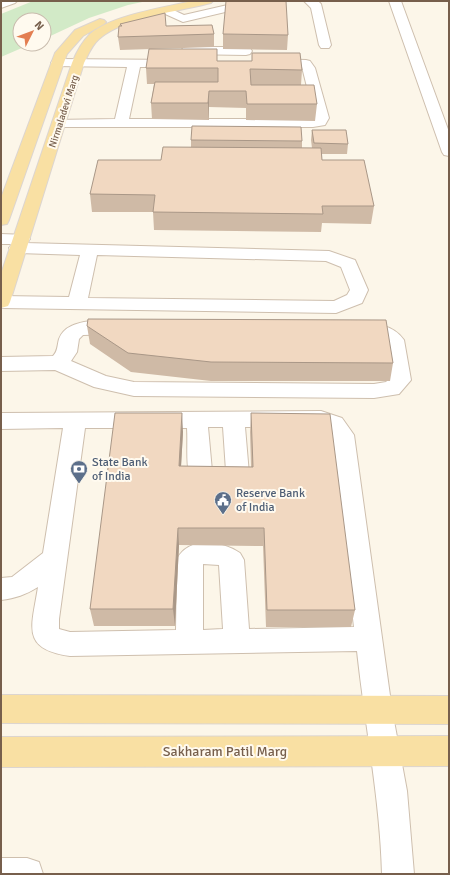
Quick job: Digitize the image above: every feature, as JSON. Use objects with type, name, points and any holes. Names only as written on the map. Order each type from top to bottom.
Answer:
[{"type":"main road","name":"Nirmaladevi Marg","points":[[1,220],[61,53],[79,33],[102,21],[128,12],[207,1]]},
{"type":"main road","name":"Nirmaladevi Marg","points":[[1,302],[78,63],[91,50],[94,36],[114,25],[172,6]]},
{"type":"main road","points":[[1,709],[449,710]]},
{"type":"main road","name":"Sakharam Patil Marg","points":[[1,752],[449,751]]},
{"type":"lane","points":[[1,5],[11,1]]},
{"type":"lane","points":[[172,6],[183,19],[259,1]]},
{"type":"lane","points":[[310,1],[315,4],[317,8],[324,45]]},
{"type":"lane","points":[[396,1],[449,152]]},
{"type":"lane","points":[[175,51],[246,51]]},
{"type":"lane","points":[[57,63],[306,64],[309,68],[322,118],[320,122],[313,123],[59,123]]},
{"type":"lane","points":[[121,124],[134,63]]},
{"type":"lane","points":[[302,92],[316,92]]},
{"type":"lane","points":[[232,110],[232,124]]},
{"type":"lane","points":[[1,239],[20,244],[90,250],[329,256],[349,264],[359,290],[355,299],[336,307],[1,302]]},
{"type":"lane","points":[[77,303],[90,250]]},
{"type":"lane","points":[[58,363],[68,351],[70,336],[75,330],[85,328],[132,328]]},
{"type":"lane","points":[[1,364],[58,363],[101,382],[134,389],[374,391],[392,389],[397,385],[401,380],[394,340],[390,335],[375,330],[344,330]]},
{"type":"lane","points":[[197,420],[201,475],[204,480],[210,481],[234,478],[238,474],[233,419]]},
{"type":"lane","points":[[1,421],[321,419],[334,424],[343,435],[378,710],[386,750],[398,874]]},
{"type":"lane","points":[[75,421],[46,619],[46,635],[55,642],[70,644],[369,639]]},
{"type":"lane","points":[[189,642],[190,559],[196,554],[216,554],[225,556],[231,560],[237,641]]},
{"type":"lane","points":[[1,589],[18,587],[55,558]]},
{"type":"lane","points":[[1,874],[27,874]]},
{"type":"green space","points":[[33,1],[147,1],[128,5],[89,18],[52,35],[52,12],[12,12],[13,52],[1,57],[1,14]]},
{"type":"building","points":[[226,1],[286,1],[288,35],[223,34]]},
{"type":"building","points":[[165,13],[166,26],[212,25],[214,34],[118,37],[119,26],[122,26],[120,24]]},
{"type":"building","points":[[149,49],[217,49],[217,61],[252,61],[252,53],[300,53],[302,70],[250,69],[251,85],[314,85],[317,104],[247,104],[246,91],[209,91],[208,103],[151,103],[155,82],[218,82],[218,68],[146,68]]},
{"type":"building","points":[[192,126],[301,127],[302,141],[191,140]]},
{"type":"building","points":[[312,130],[346,130],[348,144],[314,143]]},
{"type":"building","points":[[163,147],[321,148],[322,160],[364,160],[374,206],[322,206],[323,214],[153,212],[155,195],[90,194],[98,160],[161,160]]},
{"type":"building","points":[[88,319],[386,320],[393,363],[211,362],[128,353],[87,326]]},
{"type":"building","name":"Reserve Bank of India","points":[[115,413],[182,413],[179,466],[253,467],[251,413],[330,414],[355,610],[267,610],[264,528],[178,528],[173,609],[90,609]]},
{"type":"place","name":"State Bank of India","points":[[79,484]]},
{"type":"place","name":"Reserve Bank of India","points":[[223,515]]}]
